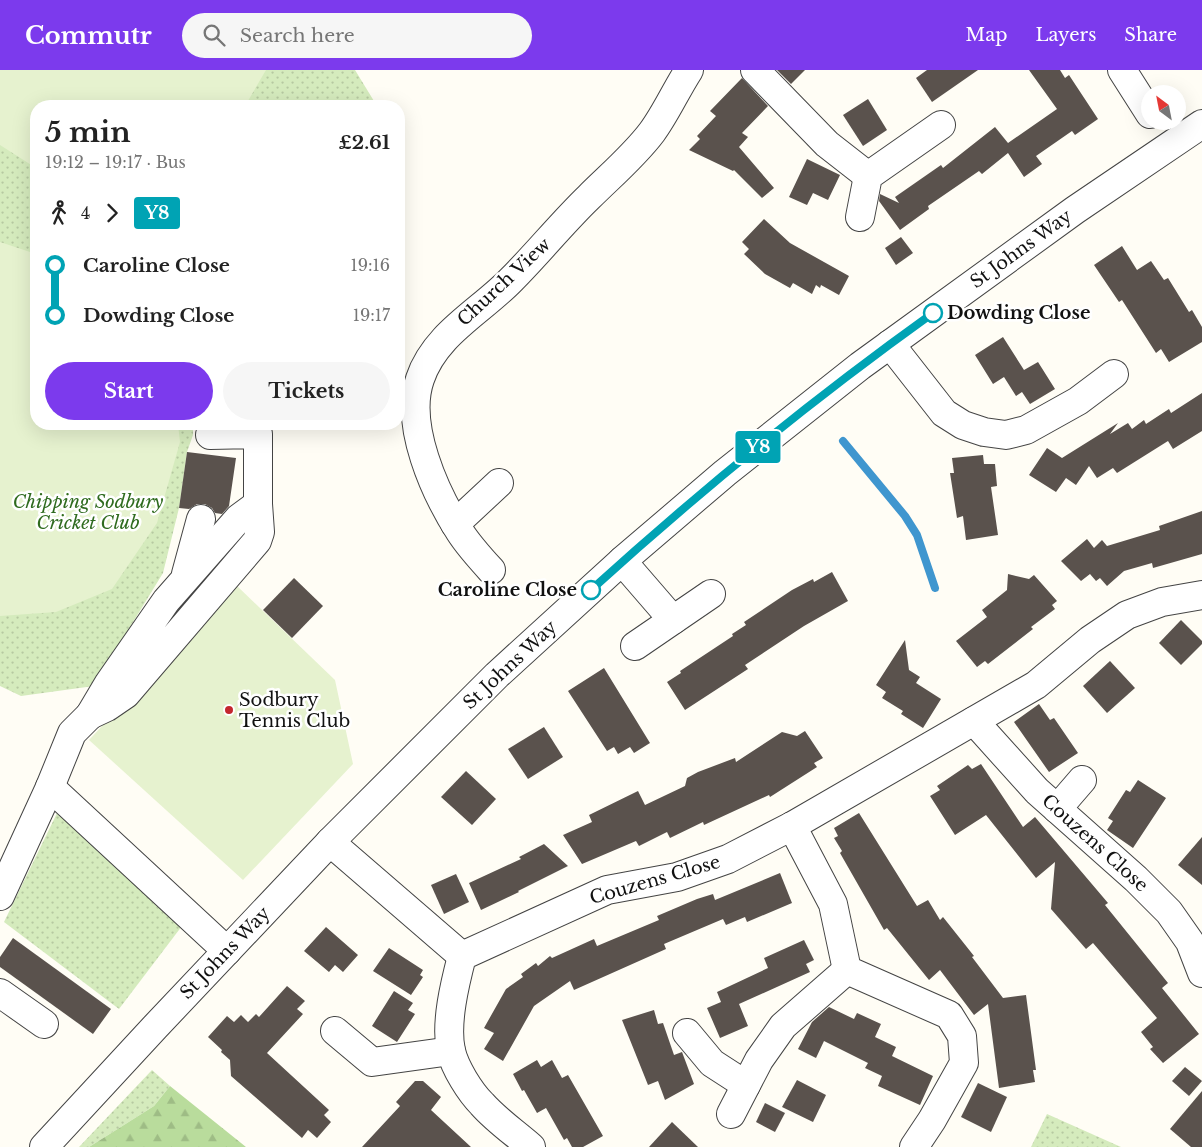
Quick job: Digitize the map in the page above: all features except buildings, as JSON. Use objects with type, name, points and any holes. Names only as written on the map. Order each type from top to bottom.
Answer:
[{"type":"street","name":"Church View","points":[[491,570],[474,551],[455,524],[425,458],[415,418],[420,379],[427,364],[448,335],[510,281],[584,202],[644,142],[659,122],[688,70]]},
{"type":"street","points":[[755,70],[826,144],[868,176]]},
{"type":"street","points":[[1122,70],[1141,100]]},
{"type":"street","name":"St Johns Way","points":[[44,1147],[330,842],[497,675],[622,561],[725,473],[890,344],[1075,210],[1202,124]]},
{"type":"street","points":[[860,217],[868,176],[941,125]]},
{"type":"street","points":[[1161,130],[1170,144]]},
{"type":"street","points":[[890,344],[944,413],[963,425],[984,432],[1006,435],[1026,430],[1078,401],[1114,374]]},
{"type":"street","points":[[0,896],[50,788],[72,732],[90,715],[126,694],[257,541],[260,532],[258,434],[210,435]]},
{"type":"street","points":[[455,524],[499,483]]},
{"type":"street","points":[[90,715],[108,683],[161,608],[239,518],[258,504]]},
{"type":"street","points":[[184,580],[200,519]]},
{"type":"street","points":[[622,561],[673,620]]},
{"type":"street","points":[[635,646],[711,594]]},
{"type":"street","name":"Couzens Close","points":[[462,956],[607,890],[677,877],[728,859],[792,826],[1036,685],[1090,640],[1127,615],[1162,602],[1202,595]]},
{"type":"street","name":"Couzens Close","points":[[974,721],[1037,791],[1136,879],[1169,912],[1190,942],[1202,973]]},
{"type":"street","points":[[1057,809],[1082,780]]},
{"type":"street","points":[[50,788],[227,951]]},
{"type":"street","points":[[792,826],[833,904],[847,970]]},
{"type":"street","points":[[330,842],[462,956],[452,999],[450,1022],[451,1051],[463,1078],[482,1104],[531,1147]]},
{"type":"street","points":[[731,1114],[759,1060],[783,1026],[847,970]]},
{"type":"street","points":[[847,970],[949,1015],[962,1036],[964,1063],[932,1120],[914,1147]]},
{"type":"street","points":[[0,993],[44,1024]]},
{"type":"street","points":[[335,1031],[372,1062],[451,1051]]},
{"type":"street","points":[[687,1033],[712,1063],[746,1085]]},
{"type":"green space","name":"Chipping Sodbury Cricket Club","points":[[0,70],[355,70],[373,100],[30,100],[30,430],[193,430],[193,435],[187,452],[179,508],[163,573],[94,686],[21,696],[0,686]]},
{"type":"green space","points":[[0,70],[266,70],[248,100],[30,100],[30,164],[0,145]]},
{"type":"green space","points":[[0,242],[30,252],[30,430],[179,430],[180,442],[157,523],[112,589],[56,612],[0,616]]},
{"type":"green space","name":"Sodbury Tennis Club","points":[[235,584],[335,680],[353,764],[243,880],[89,740]]},
{"type":"green space","points":[[60,807],[185,922],[119,1009],[4,922]]},
{"type":"green space","points":[[152,1070],[170,1086],[154,1106],[89,1147],[79,1147]]},
{"type":"green space","points":[[170,1086],[246,1147],[89,1147],[154,1106]]},
{"type":"green space","points":[[1047,1114],[1121,1147],[1031,1147]]},
{"type":"waterway","points":[[843,441],[905,516],[917,535],[935,588]]},
{"type":"bus line","name":"Y8","points":[[591,590],[725,473],[860,366],[933,313]]},
{"type":"place","name":"Dowding Close","points":[[933,313]]},
{"type":"place","name":"Caroline Close","points":[[591,590]]},
{"type":"place","name":"Sodbury Tennis Club","points":[[229,710]]}]
